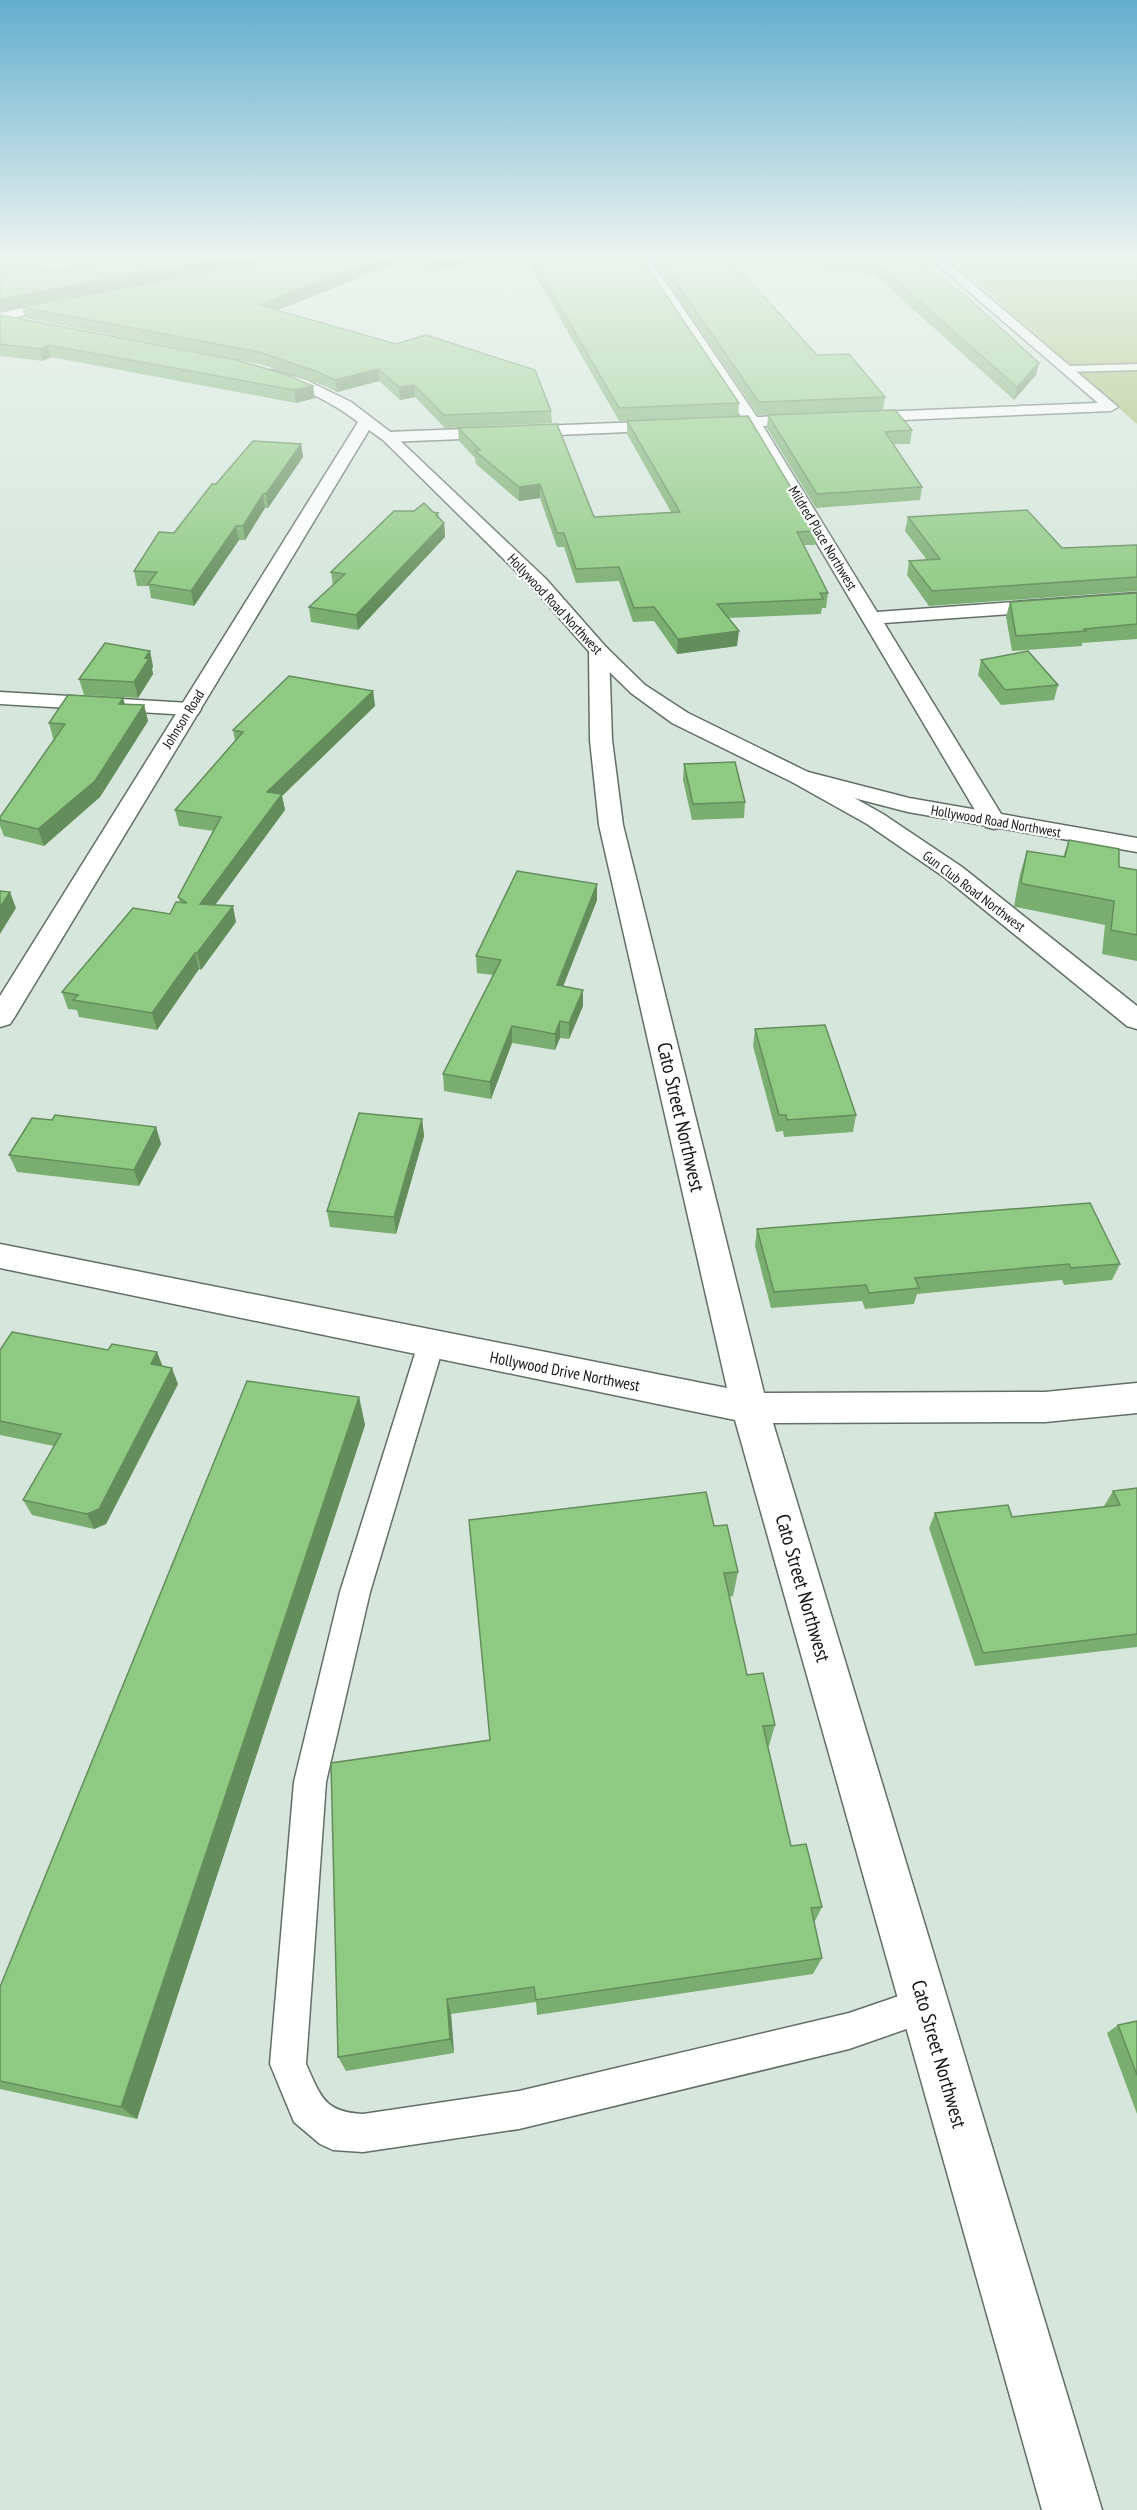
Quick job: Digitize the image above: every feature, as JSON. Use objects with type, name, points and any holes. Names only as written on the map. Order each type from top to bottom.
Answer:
[{"type":"street","name":"Hollywood Road Northwest","points":[[276,376],[315,388],[346,405],[388,437],[539,583],[599,651],[639,689],[680,718],[800,777],[908,805],[994,822],[1137,845]]},
{"type":"street","name":"Mildred Place Northwest","points":[[722,376],[752,421],[994,822]]},
{"type":"street","points":[[388,437],[1111,407],[1074,376]]},
{"type":"street","name":"Johnson Road","points":[[0,1018],[367,420]]},
{"type":"street","points":[[871,618],[1137,599]]},
{"type":"street","name":"Cato Street Northwest","points":[[599,651],[601,740],[611,825],[750,1408],[1072,2510]]},
{"type":"street","points":[[0,698],[190,709]]},
{"type":"street","name":"Gun Club Road Northwest","points":[[800,777],[874,819],[953,872],[1137,1020]]},
{"type":"street","name":"Hollywood Drive Northwest","points":[[0,1256],[750,1408],[1045,1407],[1137,1398]]},
{"type":"lane","points":[[431,1344],[355,1592],[310,1782],[288,2064],[307,2109],[333,2130],[363,2133],[519,2109],[849,2031],[925,2006]]},
{"type":"green space","points":[[1083,376],[1137,376],[1137,424]]},
{"type":"building","points":[[218,376],[290,376],[313,386],[294,390]]},
{"type":"building","points":[[327,376],[350,376],[335,380]]},
{"type":"building","points":[[386,376],[537,376],[551,411],[444,415],[414,385],[399,387]]},
{"type":"building","points":[[600,376],[721,376],[739,403],[619,408]]},
{"type":"building","points":[[741,376],[868,376],[885,397],[759,402]]},
{"type":"building","points":[[1005,376],[1027,376],[1017,387]]},
{"type":"building","points":[[895,410],[912,430],[885,432],[922,487],[817,494],[768,415]]},
{"type":"building","points":[[748,416],[817,531],[797,532],[828,593],[820,593],[823,599],[717,604],[739,631],[678,639],[654,607],[634,608],[619,567],[576,569],[564,533],[557,533],[540,484],[519,487],[475,451],[480,450],[458,428],[557,424],[594,517],[680,512],[627,421]]},
{"type":"building","points":[[253,441],[301,444],[266,494],[263,494],[243,526],[236,526],[191,591],[148,584],[157,572],[134,571],[159,532],[174,533],[212,484],[216,484]]},
{"type":"building","points":[[424,503],[433,512],[438,513],[436,515],[444,523],[356,615],[309,607],[345,574],[331,572],[394,511],[414,511]]},
{"type":"building","points":[[1027,510],[1062,548],[1137,545],[1137,577],[932,591],[909,561],[940,559],[908,517]]},
{"type":"building","points":[[1137,593],[1137,624],[1084,629],[1086,631],[1016,636],[1010,602]]},
{"type":"building","points":[[105,643],[150,651],[145,658],[149,659],[134,682],[79,679]]},
{"type":"building","points":[[1028,651],[1058,685],[1005,690],[981,660]]},
{"type":"building","points":[[289,676],[373,691],[267,792],[282,794],[200,904],[233,906],[195,953],[152,1013],[73,1000],[78,995],[62,992],[133,908],[170,914],[176,902],[187,903],[178,897],[221,817],[175,810],[243,732],[233,730]]},
{"type":"building","points":[[68,695],[123,698],[119,704],[144,705],[95,781],[38,829],[0,820],[65,724],[49,723]]},
{"type":"building","points":[[735,762],[745,802],[693,804],[684,764]]},
{"type":"building","points":[[1069,840],[1119,849],[1119,867],[1137,870],[1137,935],[1111,930],[1114,901],[1021,882],[1027,851],[1065,857]]},
{"type":"building","points":[[517,871],[597,884],[557,985],[583,990],[569,1023],[560,1021],[555,1034],[512,1026],[490,1082],[443,1074],[501,960],[476,956]]},
{"type":"building","points":[[0,891],[10,892],[0,907]]},
{"type":"building","points":[[825,1025],[856,1115],[787,1120],[786,1115],[779,1115],[755,1029]]},
{"type":"building","points":[[359,1113],[422,1119],[394,1217],[327,1211]]},
{"type":"building","points":[[55,1115],[156,1127],[134,1170],[9,1155],[32,1118],[52,1120]]},
{"type":"building","points":[[1090,1203],[1120,1264],[1071,1268],[1069,1264],[915,1278],[919,1288],[869,1293],[866,1285],[774,1292],[757,1229]]},
{"type":"building","points":[[12,1332],[108,1350],[112,1344],[157,1352],[151,1364],[172,1368],[99,1509],[87,1514],[23,1500],[61,1434],[0,1421],[0,1350]]},
{"type":"building","points":[[247,1381],[359,1397],[121,2107],[0,2081],[0,1987]]},
{"type":"building","points":[[1137,1488],[1137,1634],[983,1653],[935,1513],[1008,1505],[1012,1517],[1120,1505],[1113,1491]]},
{"type":"building","points":[[706,1492],[714,1526],[727,1525],[738,1572],[724,1573],[747,1675],[763,1673],[775,1725],[763,1726],[791,1846],[806,1844],[822,1907],[811,1908],[822,1958],[536,2000],[534,1987],[447,1999],[450,2039],[338,2057],[331,1763],[490,1740],[469,1520]]},
{"type":"building","points":[[1137,2021],[1137,2075],[1118,2025]]}]
